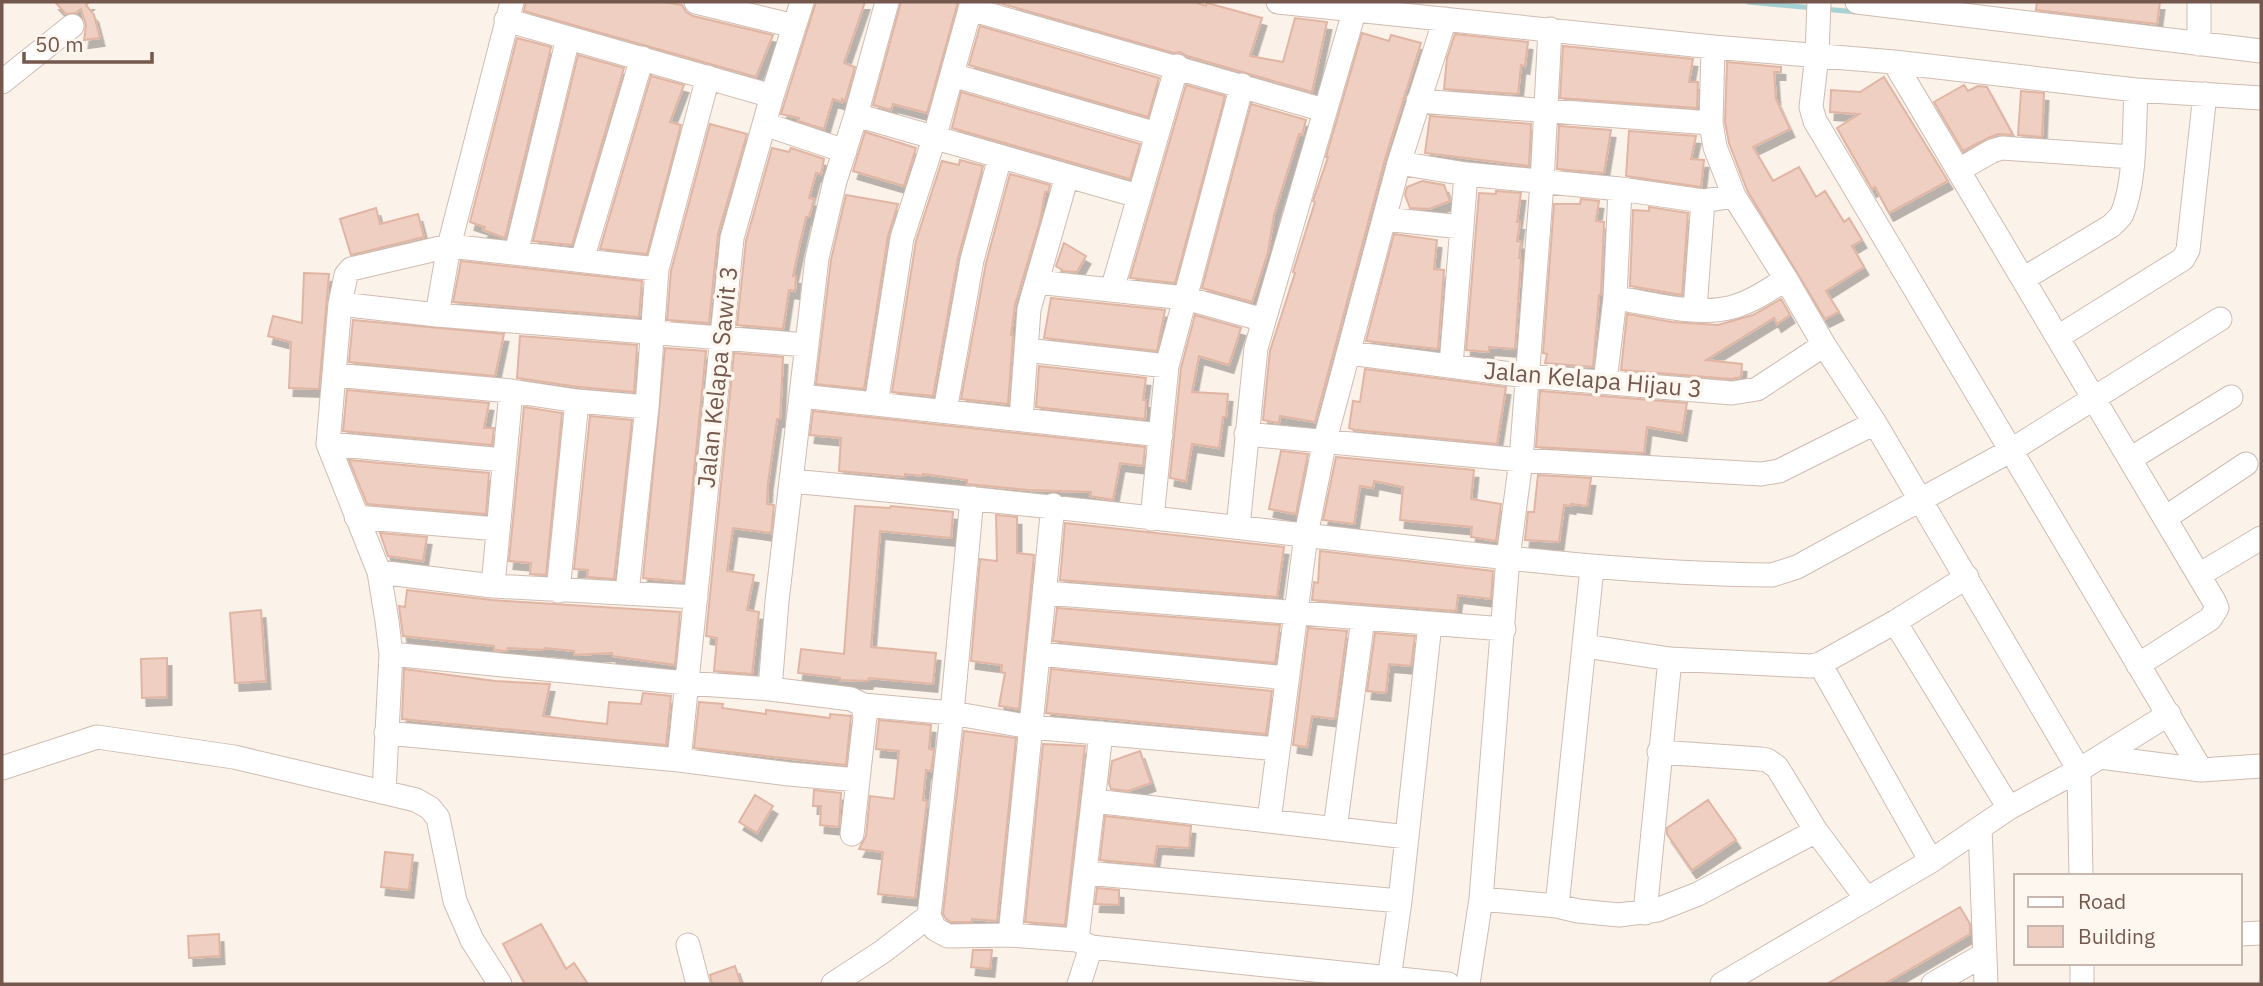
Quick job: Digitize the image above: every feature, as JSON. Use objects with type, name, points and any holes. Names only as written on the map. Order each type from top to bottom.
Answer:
[{"type":"street","points":[[696,2],[794,26]]},
{"type":"street","name":"Jalan Kelapa Sawit 3","points":[[679,760],[732,238],[802,2]]},
{"type":"street","points":[[770,689],[817,258],[835,181],[887,2]]},
{"type":"street","points":[[1278,2],[1356,6],[1445,19],[1713,47],[1817,50],[1894,62],[2136,90],[2261,98]]},
{"type":"street","points":[[1857,2],[2016,12],[2199,44],[2261,51]]},
{"type":"street","points":[[2199,2],[2199,44]]},
{"type":"street","points":[[1819,4],[1811,107],[1815,121],[2201,770]]},
{"type":"street","points":[[876,404],[902,239],[934,139],[971,5],[1324,110]]},
{"type":"street","points":[[1238,527],[1256,348],[1356,6]]},
{"type":"street","points":[[437,315],[449,246],[509,11],[568,38],[772,96]]},
{"type":"street","points":[[1269,821],[1306,535],[1325,440],[1399,163],[1445,19]]},
{"type":"street","points":[[2,82],[72,26]]},
{"type":"street","points":[[1468,984],[1481,899],[1508,558],[1521,460],[1542,183],[1550,29]]},
{"type":"street","points":[[516,253],[568,38]]},
{"type":"street","points":[[1713,47],[1710,123],[1715,147],[1734,197],[1875,423],[2079,770],[2081,874]]},
{"type":"street","points":[[582,260],[642,58]]},
{"type":"street","points":[[1894,62],[2217,608],[2210,619],[2138,665]]},
{"type":"street","points":[[1112,290],[1177,66]]},
{"type":"street","points":[[952,75],[1157,134]]},
{"type":"street","points":[[627,593],[647,407],[657,269],[708,77]]},
{"type":"street","points":[[1152,519],[1167,366],[1241,85]]},
{"type":"street","points":[[2023,279],[2121,218],[2132,157],[2136,90]]},
{"type":"street","points":[[2058,338],[2183,259],[2188,250],[2205,94]]},
{"type":"street","points":[[1418,101],[1710,123]]},
{"type":"street","points":[[856,116],[1138,196]]},
{"type":"street","points":[[764,124],[845,150]]},
{"type":"street","points":[[1959,170],[2002,148],[2132,157]]},
{"type":"street","points":[[945,411],[972,260],[1000,157]]},
{"type":"street","points":[[1399,163],[1466,174],[1620,189],[1703,201],[1734,197]]},
{"type":"street","points":[[1451,366],[1466,174]]},
{"type":"street","points":[[1021,419],[1029,309],[1067,176]]},
{"type":"street","points":[[1605,382],[1615,298],[1620,189]]},
{"type":"street","points":[[1695,310],[1703,201]]},
{"type":"street","points":[[1384,219],[1462,227]]},
{"type":"street","points":[[384,792],[391,654],[379,572],[328,444],[340,304],[346,275],[351,269],[449,246],[657,269]]},
{"type":"street","points":[[1615,298],[1695,310],[1734,307],[1763,294],[1786,279]]},
{"type":"street","points":[[1037,282],[1185,298],[1264,320]]},
{"type":"street","points":[[340,304],[652,334],[807,345]]},
{"type":"street","points":[[791,481],[1053,505],[1152,519],[1592,568],[1756,575],[1785,573],[2010,451],[2220,319]]},
{"type":"street","name":"Jalan Kelapa Hijau 3","points":[[1349,353],[1527,376],[1745,393],[1774,380],[1824,345]]},
{"type":"street","points":[[1026,350],[1167,366]]},
{"type":"street","points":[[334,375],[647,407]]},
{"type":"street","points":[[494,586],[511,391]]},
{"type":"street","points":[[801,396],[1161,435]]},
{"type":"street","points":[[2130,459],[2231,397]]},
{"type":"street","points":[[558,591],[577,401]]},
{"type":"street","points":[[1246,434],[1521,460],[1771,474],[1875,423]]},
{"type":"street","points":[[328,444],[504,460]]},
{"type":"street","points":[[2165,518],[2246,464]]},
{"type":"street","points":[[972,498],[952,713],[929,916],[935,929],[948,936],[1010,935],[1448,984]]},
{"type":"street","points":[[1010,935],[1053,505]]},
{"type":"street","points":[[356,517],[497,529]]},
{"type":"street","points":[[2199,575],[2261,538]]},
{"type":"street","points":[[1557,906],[1592,568]]},
{"type":"street","points":[[379,572],[494,586],[696,597]]},
{"type":"street","points":[[1585,646],[1670,659],[1811,666],[1820,664],[1895,622],[1967,577]]},
{"type":"street","points":[[1045,593],[1504,629]]},
{"type":"street","points":[[1335,829],[1363,618]]},
{"type":"street","points":[[1895,622],[2010,808]]},
{"type":"street","points":[[1388,979],[1400,901],[1430,624]]},
{"type":"street","points":[[391,654],[770,689],[850,699],[863,705],[952,713],[1031,727],[1278,749]]},
{"type":"street","points":[[1039,654],[1287,678]]},
{"type":"street","points":[[1645,913],[1670,659]]},
{"type":"street","points":[[1820,664],[1931,862]]},
{"type":"street","points":[[852,834],[865,717],[863,705]]},
{"type":"street","points":[[1722,984],[1931,862],[2010,808],[2079,770],[2169,714]]},
{"type":"street","points":[[386,733],[679,760],[858,780]]},
{"type":"street","points":[[1078,984],[1084,944],[1086,873],[1101,733]]},
{"type":"street","points":[[2,768],[97,737],[234,757],[416,800],[434,811],[438,818],[455,901],[472,940],[500,984]]},
{"type":"street","points":[[1659,752],[1767,760],[1777,767],[1816,831],[1866,898]]},
{"type":"street","points":[[2100,757],[2201,770],[2261,766]]},
{"type":"street","points":[[1094,801],[1407,837]]},
{"type":"street","points":[[1980,828],[1986,984]]},
{"type":"street","points":[[1481,899],[1619,915],[1645,913],[1698,894],[1816,831]]},
{"type":"street","points":[[1086,873],[1400,901]]},
{"type":"street","points":[[832,984],[882,952],[929,916]]},
{"type":"street","points":[[2242,934],[2261,933]]},
{"type":"street","points":[[688,945],[698,984]]},
{"type":"street","points":[[1933,984],[1985,954]]},
{"type":"street","points":[[2082,965],[2082,984]]},
{"type":"building","points":[[55,2],[89,2],[86,5],[94,15],[100,38],[84,40],[86,25],[81,9],[76,13],[66,14]]},
{"type":"building","points":[[526,2],[663,2],[682,5],[686,12],[693,16],[773,35],[756,77],[524,11]]},
{"type":"building","points":[[816,2],[865,2],[844,63],[855,67],[845,101],[833,99],[824,129],[798,121],[799,118],[781,114]]},
{"type":"building","points":[[901,2],[958,2],[927,113],[893,104],[891,110],[873,105]]},
{"type":"building","points":[[996,2],[1194,2],[1206,6],[1207,3],[1262,18],[1250,56],[1283,62],[1295,18],[1327,22],[1312,92],[1180,52],[1174,53]]},
{"type":"building","points":[[2037,2],[2160,2],[2157,24],[2036,10]]},
{"type":"building","points":[[980,26],[1159,78],[1148,117],[969,65]]},
{"type":"building","points":[[1362,33],[1389,41],[1391,35],[1421,43],[1385,159],[1315,422],[1280,416],[1279,423],[1263,420],[1270,351],[1295,273],[1293,272]]},
{"type":"building","points":[[1455,34],[1528,42],[1525,66],[1521,65],[1518,94],[1444,89],[1447,58]]},
{"type":"building","points":[[517,38],[551,47],[505,238],[470,222]]},
{"type":"building","points":[[1563,46],[1693,59],[1689,82],[1698,82],[1697,108],[1560,98]]},
{"type":"building","points":[[578,55],[624,68],[572,245],[533,241]]},
{"type":"building","points":[[1727,62],[1781,67],[1781,72],[1774,72],[1776,99],[1790,129],[1753,147],[1773,181],[1799,167],[1816,197],[1825,191],[1844,222],[1849,218],[1862,240],[1852,246],[1864,267],[1826,291],[1839,312],[1825,319],[1747,190],[1729,143],[1725,122]]},
{"type":"building","points":[[651,76],[684,85],[670,122],[681,125],[647,254],[600,249]]},
{"type":"building","points":[[1884,77],[1948,181],[1889,213],[1837,128],[1859,114],[1830,112],[1831,90],[1860,92]]},
{"type":"building","points":[[1186,85],[1225,96],[1175,283],[1130,278]]},
{"type":"building","points":[[1964,85],[1968,91],[1978,86],[1987,87],[2013,135],[1998,134],[1963,151],[1934,102]]},
{"type":"building","points":[[2021,91],[2044,93],[2042,137],[2018,135]]},
{"type":"building","points":[[961,92],[1140,144],[1130,179],[952,128]]},
{"type":"building","points":[[1251,104],[1306,120],[1302,135],[1299,134],[1274,215],[1268,252],[1252,302],[1202,288]]},
{"type":"building","points":[[1430,116],[1531,124],[1529,166],[1425,153]]},
{"type":"building","points":[[710,124],[747,134],[718,234],[709,323],[667,320],[671,271]]},
{"type":"building","points":[[1559,126],[1611,130],[1604,173],[1557,169]]},
{"type":"building","points":[[1629,131],[1696,136],[1691,159],[1704,160],[1701,187],[1626,176]]},
{"type":"building","points":[[865,132],[916,148],[904,186],[853,171]]},
{"type":"building","points":[[772,148],[789,152],[791,148],[824,159],[821,174],[816,173],[809,198],[814,199],[809,217],[806,217],[793,276],[796,276],[795,291],[789,290],[783,329],[737,325],[746,241]]},
{"type":"building","points":[[960,160],[983,166],[958,258],[933,396],[892,392],[916,241],[942,161],[959,165]]},
{"type":"building","points":[[1010,174],[1050,185],[1048,192],[1045,192],[1040,221],[1015,305],[1008,404],[961,399],[986,263]]},
{"type":"building","points":[[1422,181],[1444,185],[1450,201],[1429,209],[1410,208],[1405,195],[1407,187]]},
{"type":"building","points":[[1496,191],[1521,193],[1517,222],[1520,222],[1517,241],[1521,242],[1521,258],[1515,349],[1489,347],[1489,352],[1466,350],[1479,193],[1496,194]]},
{"type":"building","points":[[846,195],[898,204],[888,236],[864,389],[816,384],[831,260]]},
{"type":"building","points":[[1581,199],[1599,201],[1596,221],[1604,222],[1601,295],[1593,367],[1545,363],[1547,354],[1543,353],[1554,204],[1580,204]]},
{"type":"building","points":[[1649,207],[1688,213],[1682,295],[1630,286],[1633,210],[1649,211]]},
{"type":"building","points":[[376,208],[380,224],[418,214],[424,237],[351,255],[340,219]]},
{"type":"building","points":[[1394,234],[1437,240],[1434,269],[1444,270],[1438,349],[1366,341]]},
{"type":"building","points":[[1064,243],[1086,256],[1077,272],[1064,271],[1056,266]]},
{"type":"building","points":[[461,261],[642,281],[639,317],[453,302]]},
{"type":"building","points":[[304,273],[329,274],[319,389],[289,388],[291,342],[268,336],[273,316],[302,323]]},
{"type":"building","points":[[1051,298],[1165,310],[1157,351],[1044,338]]},
{"type":"building","points":[[1781,299],[1790,315],[1777,324],[1774,318],[1706,360],[1742,364],[1741,377],[1731,379],[1621,370],[1627,314],[1672,322],[1718,325],[1753,315]]},
{"type":"building","points":[[1195,315],[1241,328],[1229,365],[1199,356],[1192,392],[1228,394],[1226,417],[1223,417],[1219,448],[1192,444],[1186,481],[1170,478],[1181,368]]},
{"type":"building","points":[[353,320],[504,334],[495,376],[349,362]]},
{"type":"building","points":[[520,336],[637,345],[634,392],[517,378]]},
{"type":"building","points":[[665,348],[706,351],[683,582],[643,578]]},
{"type":"building","points":[[734,353],[783,357],[780,419],[777,419],[768,483],[767,504],[774,505],[771,533],[733,528],[727,571],[754,575],[747,610],[759,612],[752,674],[714,671],[717,638],[706,636]]},
{"type":"building","points":[[1039,366],[1146,378],[1143,400],[1146,400],[1145,419],[1036,407]]},
{"type":"building","points":[[1365,369],[1506,387],[1497,444],[1349,428],[1353,401],[1360,402]]},
{"type":"building","points":[[347,390],[489,403],[484,428],[494,428],[492,445],[343,431]]},
{"type":"building","points":[[1540,391],[1687,403],[1682,433],[1647,427],[1644,453],[1536,447]]},
{"type":"building","points":[[524,407],[562,413],[546,575],[530,574],[531,563],[509,561]]},
{"type":"building","points":[[813,411],[1145,447],[1143,466],[1120,463],[1113,500],[1090,496],[1091,492],[967,484],[967,480],[923,474],[905,474],[905,477],[839,471],[841,438],[810,435]]},
{"type":"building","points":[[590,416],[632,420],[614,579],[587,577],[588,570],[574,569]]},
{"type":"building","points":[[1281,451],[1308,454],[1296,514],[1269,509]]},
{"type":"building","points":[[1336,457],[1474,470],[1471,499],[1501,504],[1496,541],[1471,537],[1472,527],[1400,520],[1403,487],[1374,481],[1373,488],[1360,486],[1354,524],[1323,520]]},
{"type":"building","points":[[349,460],[489,473],[486,514],[367,504]]},
{"type":"building","points":[[1538,475],[1591,478],[1587,506],[1564,505],[1559,542],[1525,540],[1528,512],[1534,512]]},
{"type":"building","points":[[855,506],[891,506],[953,512],[951,538],[880,531],[871,647],[936,653],[933,684],[869,678],[868,681],[840,680],[798,673],[801,649],[844,654]]},
{"type":"building","points":[[996,515],[1017,517],[1017,553],[1034,555],[1019,709],[999,706],[1005,673],[1001,672],[1002,665],[971,661],[980,559],[997,561]]},
{"type":"building","points":[[1065,523],[1284,547],[1277,597],[1060,580]]},
{"type":"building","points":[[380,533],[427,537],[423,561],[388,556]]},
{"type":"building","points":[[1320,551],[1493,571],[1491,599],[1458,595],[1456,611],[1312,600],[1314,582],[1318,583]]},
{"type":"building","points":[[407,590],[492,600],[680,612],[675,665],[612,656],[612,653],[574,655],[574,651],[545,648],[494,650],[494,646],[403,636],[399,606],[405,607]]},
{"type":"building","points":[[1057,608],[1280,625],[1275,663],[1053,641]]},
{"type":"building","points":[[261,610],[266,681],[235,683],[230,613]]},
{"type":"building","points":[[1308,628],[1347,631],[1335,719],[1312,716],[1307,747],[1293,745]]},
{"type":"building","points":[[1375,633],[1415,636],[1411,666],[1389,664],[1386,693],[1367,691]]},
{"type":"building","points":[[167,658],[167,697],[142,698],[141,659]]},
{"type":"building","points":[[404,669],[495,681],[550,684],[543,716],[607,724],[609,702],[641,704],[643,693],[671,696],[666,745],[402,719]]},
{"type":"building","points":[[1051,669],[1272,691],[1266,734],[1046,713]]},
{"type":"building","points":[[699,702],[723,704],[722,708],[766,714],[766,710],[830,718],[830,714],[851,716],[846,765],[694,748]]},
{"type":"building","points":[[879,720],[931,725],[929,749],[934,750],[931,771],[926,770],[923,800],[927,801],[915,898],[878,894],[883,852],[859,849],[866,836],[870,796],[894,799],[899,751],[876,749]]},
{"type":"building","points":[[964,731],[1016,738],[997,921],[972,919],[972,922],[951,922],[943,914]]},
{"type":"building","points":[[1043,744],[1085,746],[1065,925],[1025,922]]},
{"type":"building","points":[[1140,751],[1151,783],[1128,791],[1111,789],[1109,783],[1112,761]]},
{"type":"building","points":[[814,790],[841,793],[839,827],[820,825],[821,806],[813,806]]},
{"type":"building","points":[[755,795],[773,806],[757,833],[739,822]]},
{"type":"building","points":[[1708,800],[1736,840],[1692,870],[1667,834],[1667,828]]},
{"type":"building","points":[[1105,816],[1191,826],[1189,848],[1157,846],[1154,865],[1100,860]]},
{"type":"building","points":[[385,852],[413,855],[409,890],[381,887]]},
{"type":"building","points":[[1097,888],[1119,890],[1119,905],[1095,904]]},
{"type":"building","points":[[1960,907],[1970,924],[1970,934],[1919,964],[1884,984],[1827,984]]},
{"type":"building","points":[[541,924],[566,969],[574,963],[588,984],[525,984],[503,944]]},
{"type":"building","points":[[219,934],[220,956],[189,958],[188,936]]},
{"type":"building","points":[[973,950],[992,950],[990,969],[971,967]]},
{"type":"building","points":[[735,966],[741,984],[712,984],[710,975]]},
{"type":"waterway","points":[[1748,2],[1814,8]]},
{"type":"waterway","points":[[1824,9],[1856,12]]}]
